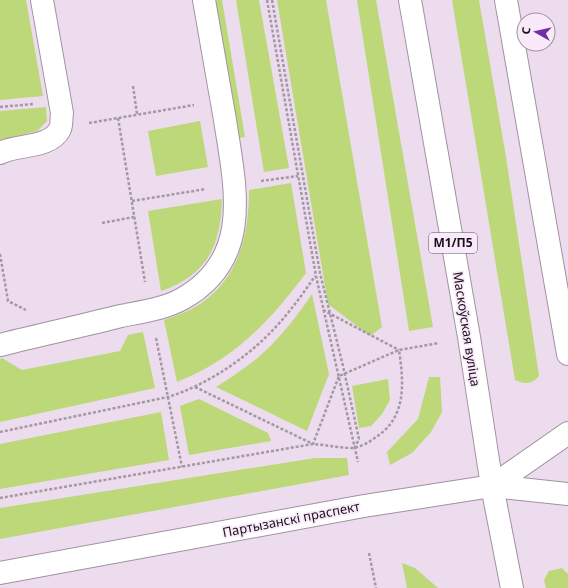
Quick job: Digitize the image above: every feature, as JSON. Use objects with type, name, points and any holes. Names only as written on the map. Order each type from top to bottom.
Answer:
[{"type":"main road","points":[[0,153],[42,143],[52,138],[60,129],[62,113],[42,0]]},
{"type":"main road","points":[[0,345],[150,310],[181,300],[199,288],[214,273],[223,259],[231,239],[236,218],[235,184],[204,0]]},
{"type":"main road","name":"Маскоўская вуліца","points":[[410,0],[468,329],[492,486],[512,588]]},
{"type":"main road","points":[[506,0],[568,354]]},
{"type":"main road","name":"Партызанскі праспект","points":[[0,573],[364,506],[492,486],[568,433]]},
{"type":"main road","points":[[492,486],[568,494]]},
{"type":"path","points":[[267,0],[316,276],[358,462]]},
{"type":"path","points":[[272,0],[312,235],[359,439],[355,448]]},
{"type":"path","points":[[133,86],[137,114]]},
{"type":"path","points":[[88,123],[222,101]]},
{"type":"path","points":[[0,107],[37,103]]},
{"type":"path","points":[[118,118],[150,310],[182,467]]},
{"type":"path","points":[[132,201],[235,184],[298,176]]},
{"type":"path","points":[[102,223],[134,217]]},
{"type":"path","points":[[0,254],[8,301],[30,311]]},
{"type":"path","points":[[0,432],[168,397],[195,387],[214,376],[262,341],[281,321],[316,276]]},
{"type":"path","points":[[323,310],[400,350]]},
{"type":"path","points":[[338,376],[400,350],[439,343]]},
{"type":"path","points":[[0,498],[313,444],[355,448],[381,435],[392,423],[399,408],[403,377],[400,350]]},
{"type":"path","points":[[313,444],[338,376]]},
{"type":"path","points":[[195,387],[313,444]]},
{"type":"path","points":[[369,553],[376,588]]},
{"type":"green space","points":[[0,0],[26,0],[43,96],[0,100]]},
{"type":"green space","points":[[212,0],[222,0],[245,137],[234,139]]},
{"type":"green space","points":[[236,0],[259,0],[289,168],[264,172]]},
{"type":"green space","points":[[277,0],[326,0],[382,327],[370,336],[328,304]]},
{"type":"green space","points":[[357,0],[376,0],[433,327],[409,331]]},
{"type":"green space","points":[[452,0],[479,0],[506,157],[539,376],[528,383],[515,380]]},
{"type":"green space","points":[[46,107],[47,121],[37,131],[0,140],[0,111]]},
{"type":"green space","points":[[200,121],[208,167],[156,176],[148,131]]},
{"type":"green space","points":[[291,183],[306,273],[279,307],[249,337],[216,362],[177,382],[164,320],[200,304],[224,281],[233,268],[244,239],[247,223],[249,190]]},
{"type":"green space","points":[[222,199],[219,231],[208,257],[190,276],[161,291],[148,211]]},
{"type":"green space","points":[[312,294],[329,374],[307,431],[216,387],[261,355],[288,326]]},
{"type":"green space","points":[[143,332],[155,388],[0,422],[0,359],[2,358],[22,370],[120,351],[128,335]]},
{"type":"green space","points":[[429,377],[440,377],[442,412],[431,432],[412,453],[390,465],[387,452],[418,419]]},
{"type":"green space","points":[[388,379],[390,400],[382,414],[371,426],[359,428],[352,386]]},
{"type":"green space","points":[[199,399],[268,433],[271,441],[189,455],[180,406]]},
{"type":"green space","points":[[161,412],[169,460],[0,489],[0,444]]},
{"type":"green space","points":[[315,458],[347,458],[349,475],[0,539],[0,508]]},
{"type":"green space","points":[[402,563],[415,568],[438,588],[407,588]]},
{"type":"green space","points":[[562,568],[568,574],[568,588],[546,588],[544,580],[549,571]]}]
